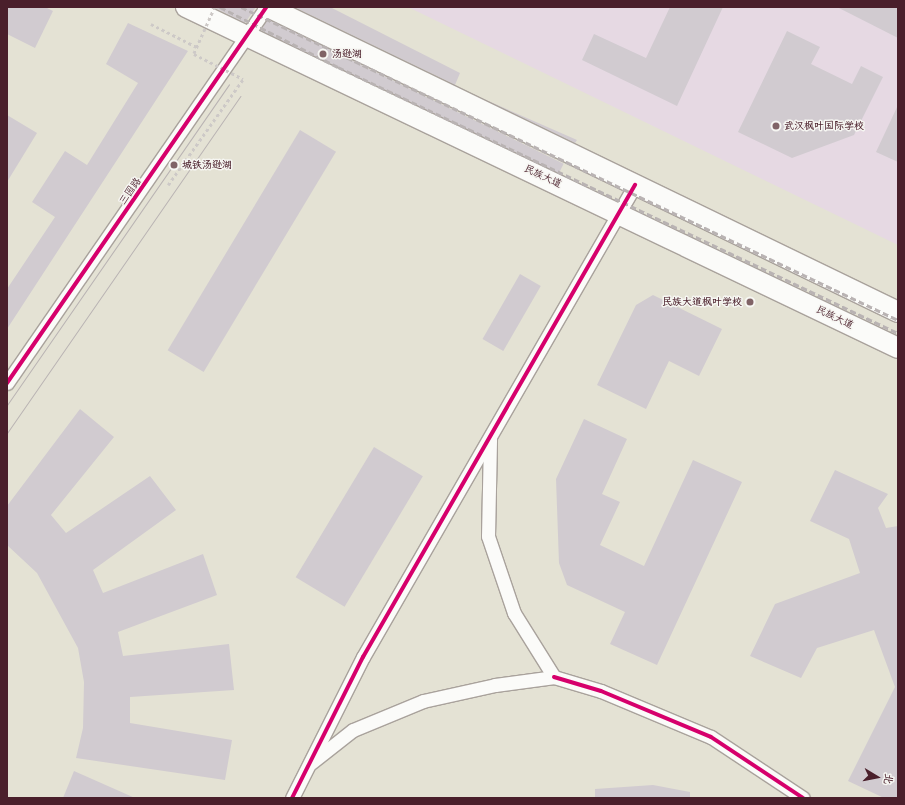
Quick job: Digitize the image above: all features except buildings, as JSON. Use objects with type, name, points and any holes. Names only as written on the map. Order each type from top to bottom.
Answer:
[{"type":"main road","name":"民族大道","points":[[186,7],[619,213],[898,348]]},
{"type":"main road","points":[[267,7],[898,312]]},
{"type":"street","name":"三园路","points":[[7,383],[267,7]]},
{"type":"street","points":[[292,798],[363,657],[635,185]]},
{"type":"street","points":[[490,437],[488,536],[514,613],[554,678]]},
{"type":"street","points":[[308,765],[353,730],[423,701],[495,685],[554,678],[601,691],[711,737],[803,798]]},
{"type":"path","points":[[168,185],[243,79],[194,54],[216,7]]},
{"type":"path","points":[[151,24],[197,47]]},
{"type":"shaded area","name":"武汉枫叶国际学校","points":[[408,7],[898,7],[898,245]]},
{"type":"tram line","points":[[7,405],[229,84]]},
{"type":"tram line","points":[[7,433],[240,96]]},
{"type":"railway","points":[[220,7],[338,67],[898,333]]},
{"type":"railway","points":[[241,7],[898,320]]},
{"type":"cycle path","points":[[7,383],[266,7]]},
{"type":"cycle path","points":[[292,798],[363,657],[635,185]]},
{"type":"cycle path","points":[[554,677],[601,691],[711,737],[803,798]]},
{"type":"place","name":"汤逊湖","points":[[323,54]]},
{"type":"place","name":"武汉枫叶国际学校","points":[[776,126]]},
{"type":"place","name":"城铁汤逊湖","points":[[174,165]]},
{"type":"place","name":"民族大道枫叶学校","points":[[750,302]]}]
